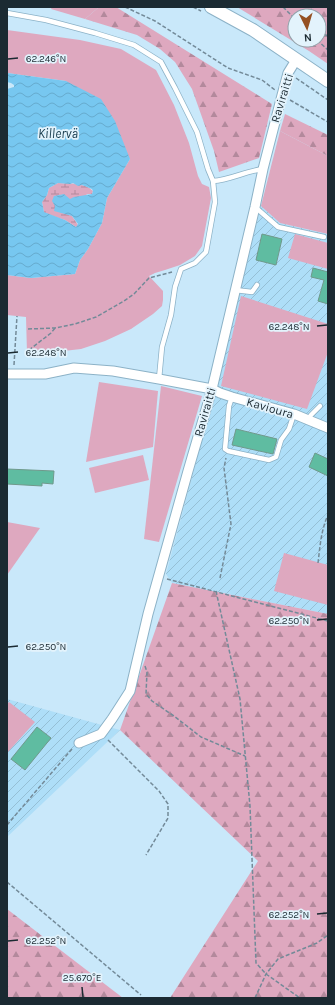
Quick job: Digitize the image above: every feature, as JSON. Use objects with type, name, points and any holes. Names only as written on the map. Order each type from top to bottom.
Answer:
[{"type":"street","points":[[211,7],[253,30],[328,81]]},
{"type":"street","name":"Raviraitti","points":[[79,743],[100,734],[112,719],[130,691],[148,614],[212,389],[263,169],[282,95],[288,73],[296,60]]},
{"type":"street","name":"Kavioura","points":[[10,374],[45,374],[74,368],[113,371],[212,389],[232,397],[294,414],[328,428]]},
{"type":"lane","points":[[7,13],[46,20],[134,45],[161,62],[197,132],[213,181],[215,202],[206,252],[195,263],[182,269],[174,287],[172,315],[162,347],[159,379]]},
{"type":"lane","points":[[213,181],[263,169]]},
{"type":"lane","points":[[255,207],[278,227],[324,237]]},
{"type":"lane","points":[[235,290],[252,292],[257,285]]},
{"type":"lane","points":[[232,397],[229,406],[226,449],[228,451],[269,460],[276,457],[281,440],[289,429],[294,414]]},
{"type":"lane","points":[[308,419],[320,406]]},
{"type":"path","points":[[125,7],[155,21],[228,68],[262,80],[282,95],[328,122]]},
{"type":"path","points":[[288,73],[328,100]]},
{"type":"path","points":[[28,329],[55,328],[75,324],[96,316],[134,294],[149,278],[182,269]]},
{"type":"path","points":[[10,374],[17,316]]},
{"type":"path","points":[[29,350],[51,333],[55,328]]},
{"type":"path","points":[[220,578],[231,524],[224,468],[226,449]]},
{"type":"path","points":[[318,563],[321,541],[328,515]]},
{"type":"path","points":[[159,576],[328,621]]},
{"type":"path","points":[[216,591],[240,699],[250,806],[256,963],[266,974],[300,998]]},
{"type":"path","points":[[139,654],[147,672],[146,694],[152,701],[201,737],[246,756]]},
{"type":"path","points":[[100,734],[159,791],[168,804],[168,818],[146,855]]},
{"type":"path","points":[[7,825],[68,753],[79,743]]},
{"type":"path","points":[[7,882],[141,995]]},
{"type":"path","points":[[255,998],[266,974],[278,959],[317,943],[328,935]]},
{"type":"shaded area","points":[[261,206],[280,223],[328,234],[328,614],[172,583],[166,574],[219,377]]},
{"type":"shaded area","points":[[7,699],[120,730],[7,837]]},
{"type":"green space","points":[[52,7],[99,7],[85,19],[51,9]]},
{"type":"green space","points":[[99,7],[116,7],[272,104],[259,158],[219,172],[214,151],[192,89],[175,62],[160,49],[137,35],[85,19]]},
{"type":"green space","points":[[237,7],[328,7],[328,64],[304,48],[327,48],[327,8],[287,8],[287,38]]},
{"type":"green space","points":[[7,30],[80,40],[121,49],[156,70],[174,105],[189,143],[198,176],[202,184],[209,187],[211,198],[202,246],[195,256],[180,265],[149,276],[163,291],[162,306],[131,329],[105,341],[81,349],[46,353],[27,353],[26,317],[7,315],[7,275],[31,278],[75,274],[80,260],[88,249],[102,223],[107,198],[130,159],[66,81],[7,73]]},
{"type":"green space","points":[[285,114],[328,135],[328,156],[280,131]]},
{"type":"green space","points":[[280,131],[328,156],[328,234],[280,223],[261,206]]},
{"type":"green space","points":[[58,183],[81,185],[93,191],[92,194],[87,194],[72,216],[78,225],[76,227],[65,220],[44,213],[42,202],[47,195],[49,188]]},
{"type":"green space","points":[[295,234],[328,243],[328,269],[288,258]]},
{"type":"green space","points":[[241,296],[328,324],[328,352],[307,409],[221,386]]},
{"type":"green space","points":[[99,382],[158,391],[153,447],[86,462]]},
{"type":"green space","points":[[161,386],[202,396],[159,542],[144,539]]},
{"type":"green space","points":[[143,455],[149,480],[95,493],[89,468]]},
{"type":"green space","points":[[7,522],[40,528],[7,575]]},
{"type":"green space","points":[[284,553],[328,565],[328,605],[274,591]]},
{"type":"green space","points":[[172,583],[328,614],[328,998],[170,998],[258,861],[120,730]]},
{"type":"green space","points":[[9,702],[35,722],[7,753],[7,704]]},
{"type":"green space","points":[[7,909],[123,998],[7,998]]},
{"type":"water","name":"Killervä","points":[[7,73],[66,81],[101,99],[115,121],[130,159],[107,198],[102,223],[88,249],[80,260],[75,274],[31,278],[7,275],[7,89],[14,87],[14,85],[7,82]],"holes":[[[58,183],[73,183],[78,186],[82,185],[92,189],[93,191],[92,194],[70,199],[64,194],[54,196],[52,201],[55,206],[54,211],[72,216],[78,224],[76,227],[65,220],[44,212],[42,202],[47,195],[49,188]]]},
{"type":"building","points":[[262,234],[282,239],[276,265],[256,260]]},
{"type":"building","points":[[313,268],[328,272],[328,304],[318,301],[324,280],[311,277]]},
{"type":"building","points":[[236,429],[277,439],[273,454],[232,445]]},
{"type":"building","points":[[315,453],[328,459],[328,476],[309,467]]},
{"type":"building","points":[[7,469],[54,471],[53,484],[42,483],[42,486],[7,484]]},
{"type":"building","points":[[37,727],[51,738],[25,770],[11,759]]}]
